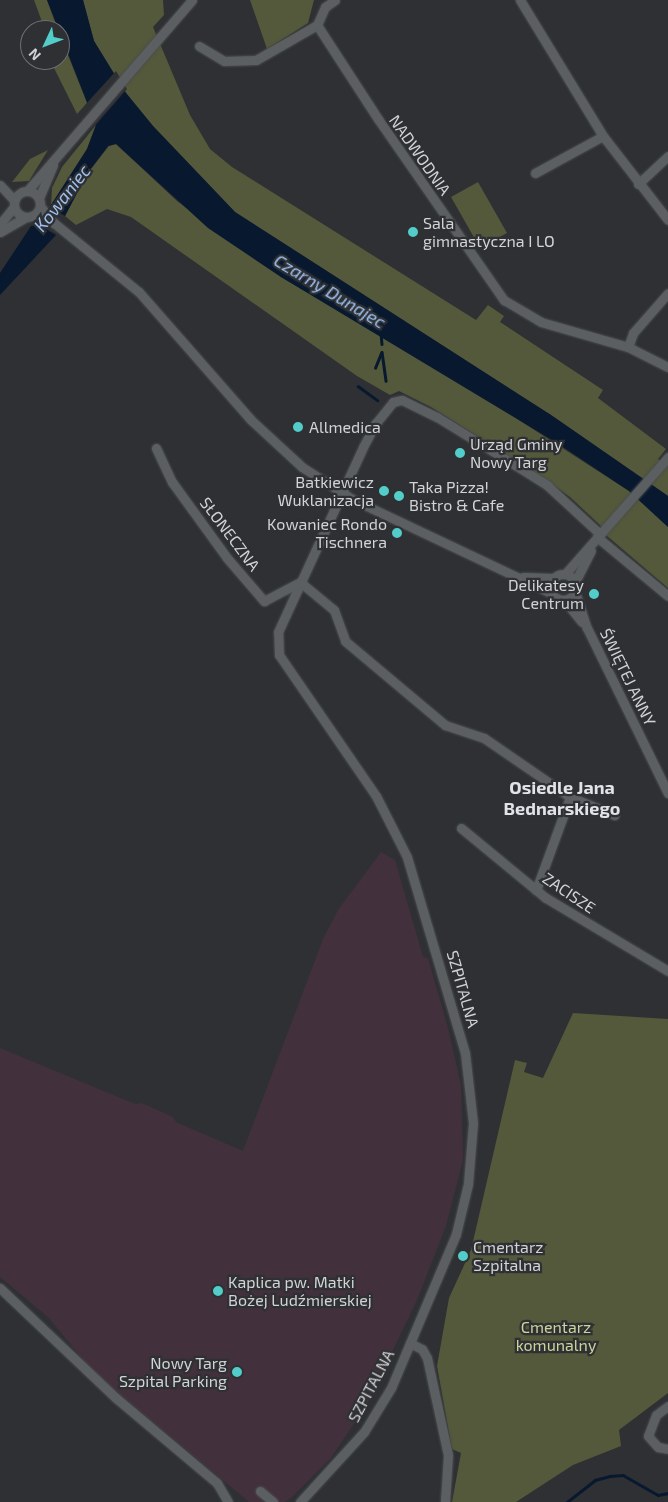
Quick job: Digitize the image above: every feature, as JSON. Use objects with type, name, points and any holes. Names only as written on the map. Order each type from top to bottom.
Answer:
[{"type":"street","points":[[0,224],[25,191],[54,162],[77,131],[192,0]]},
{"type":"street","points":[[199,46],[224,61],[256,60],[318,25],[325,7],[336,0]]},
{"type":"street","points":[[520,0],[603,136],[638,184],[668,220]]},
{"type":"street","name":"NADWODNIA","points":[[318,25],[378,119],[504,300],[541,322],[628,347],[668,367]]},
{"type":"street","points":[[535,173],[603,136]]},
{"type":"street","points":[[638,184],[668,156]]},
{"type":"street","points":[[0,232],[28,217],[40,202],[54,162]]},
{"type":"street","points":[[2,186],[25,191],[40,202],[54,223],[139,292],[273,442],[302,467],[342,493],[564,600],[575,592],[575,582],[598,536]]},
{"type":"street","points":[[2,186],[14,204],[28,217],[54,223]]},
{"type":"street","points":[[628,347],[633,333],[668,293]]},
{"type":"street","name":"SZPITALNA","points":[[300,1502],[364,1432],[390,1388],[456,1234],[465,1202],[473,1133],[468,1068],[417,887],[396,834],[376,796],[279,655],[278,632],[376,423],[393,402],[402,400],[453,425],[548,486],[598,536],[668,596]]},
{"type":"street","name":"SŁONECZNA","points":[[156,448],[178,489],[227,558],[264,601],[300,582]]},
{"type":"street","points":[[510,575],[553,578],[565,574],[668,457]]},
{"type":"street","points":[[565,574],[575,582]]},
{"type":"street","points":[[551,593],[553,578]]},
{"type":"street","points":[[300,582],[334,610],[345,641],[446,725],[474,733],[570,797],[614,815]]},
{"type":"street","name":"ŚWIĘTEJ ANNY","points":[[575,592],[587,628],[668,793]]},
{"type":"street","name":"ŚWIĘTEJ ANNY","points":[[564,600],[587,628]]},
{"type":"street","points":[[536,890],[570,797]]},
{"type":"street","name":"ZACISZE","points":[[461,828],[536,890],[668,971]]},
{"type":"street","points":[[0,1288],[116,1398],[216,1483],[228,1502]]},
{"type":"street","points":[[410,1343],[422,1348],[427,1358],[448,1455],[446,1502]]},
{"type":"street","points":[[668,1406],[656,1415],[648,1436],[658,1447],[668,1449]]},
{"type":"street","points":[[260,1491],[273,1502]]},
{"type":"shaded area","points":[[381,852],[395,860],[423,957],[428,958],[448,1028],[461,1085],[463,1160],[446,1226],[417,1300],[367,1404],[331,1458],[292,1497],[285,1502],[249,1502],[92,1371],[49,1318],[0,1277],[0,1048],[135,1104],[142,1103],[173,1117],[176,1122],[243,1151],[323,939],[338,910]]},
{"type":"green space","points":[[34,0],[47,0],[54,20],[41,20]]},
{"type":"green space","points":[[83,0],[163,0],[164,15],[153,27],[190,115],[210,149],[232,167],[476,320],[488,305],[504,316],[500,322],[603,390],[598,398],[666,449],[658,459],[668,466],[668,496],[551,415],[235,212],[153,126],[126,93],[94,41]]},
{"type":"green space","points":[[250,0],[314,0],[308,23],[267,49]]},
{"type":"green space","points":[[70,60],[87,103],[77,114],[55,70],[70,70]]},
{"type":"green space","points":[[96,125],[87,149],[51,205],[52,188],[62,167]]},
{"type":"green space","points":[[116,144],[177,201],[281,277],[471,389],[629,491],[668,527],[668,588],[606,535],[600,525],[570,497],[541,476],[431,407],[399,391],[390,395],[357,376],[131,217],[107,209],[76,225],[65,216],[87,174],[109,146]]},
{"type":"green space","points":[[48,150],[29,181],[12,182],[30,159]]},
{"type":"green space","points":[[478,182],[507,233],[480,248],[451,197]]},
{"type":"green space","name":"Cmentarz komunalny","points":[[573,1013],[668,1019],[668,1393],[619,1430],[621,1446],[573,1465],[516,1502],[452,1502],[461,1453],[452,1449],[437,1366],[449,1298],[471,1250],[515,1060],[527,1063],[524,1072],[543,1078]]},
{"type":"water","name":"Czarny Dunajec","points":[[47,0],[83,0],[94,41],[126,93],[153,126],[235,212],[551,415],[668,496],[668,527],[629,491],[557,443],[281,277],[208,228],[116,144],[108,146],[87,174],[65,216],[58,212],[51,205],[87,149],[96,125],[70,59],[70,20],[55,20]]},
{"type":"water","points":[[39,225],[56,235],[0,295],[0,273],[31,226]]},
{"type":"pier","points":[[116,71],[127,89],[93,128],[85,105]]},
{"type":"waterway","name":"Kowaniec","points":[[40,230],[47,220]]},
{"type":"waterway","name":"Czarny Dunajec","points":[[381,333],[382,344]]},
{"type":"waterway","points":[[382,352],[386,381]]},
{"type":"waterway","points":[[375,368],[381,353]]},
{"type":"waterway","points":[[358,386],[377,400]]},
{"type":"waterway","points":[[567,1502],[595,1480],[610,1476],[623,1475],[658,1495],[668,1493]]},
{"type":"place","name":"Sala gimnastyczna I LO","points":[[413,232]]},
{"type":"place","name":"Allmedica","points":[[298,427]]},
{"type":"place","name":"Urząd Gminy Nowy Targ","points":[[460,453]]},
{"type":"place","name":"Batkiewicz Wuklanizacja","points":[[384,491]]},
{"type":"place","name":"Taka Pizza! Bistro & Cafe","points":[[399,496]]},
{"type":"place","name":"Kowaniec Rondo Tischnera","points":[[397,533]]},
{"type":"place","name":"Delikatesy Centrum","points":[[594,594]]},
{"type":"place","name":"Cmentarz Szpitalna","points":[[463,1256]]},
{"type":"place","name":"Kaplica pw. Matki Bożej Ludźmierskiej","points":[[218,1291]]},
{"type":"place","name":"Nowy Targ Szpital Parking","points":[[237,1372]]},
{"type":"district","name":"Osiedle Jana Bednarskiego","points":[[562,798]]}]
